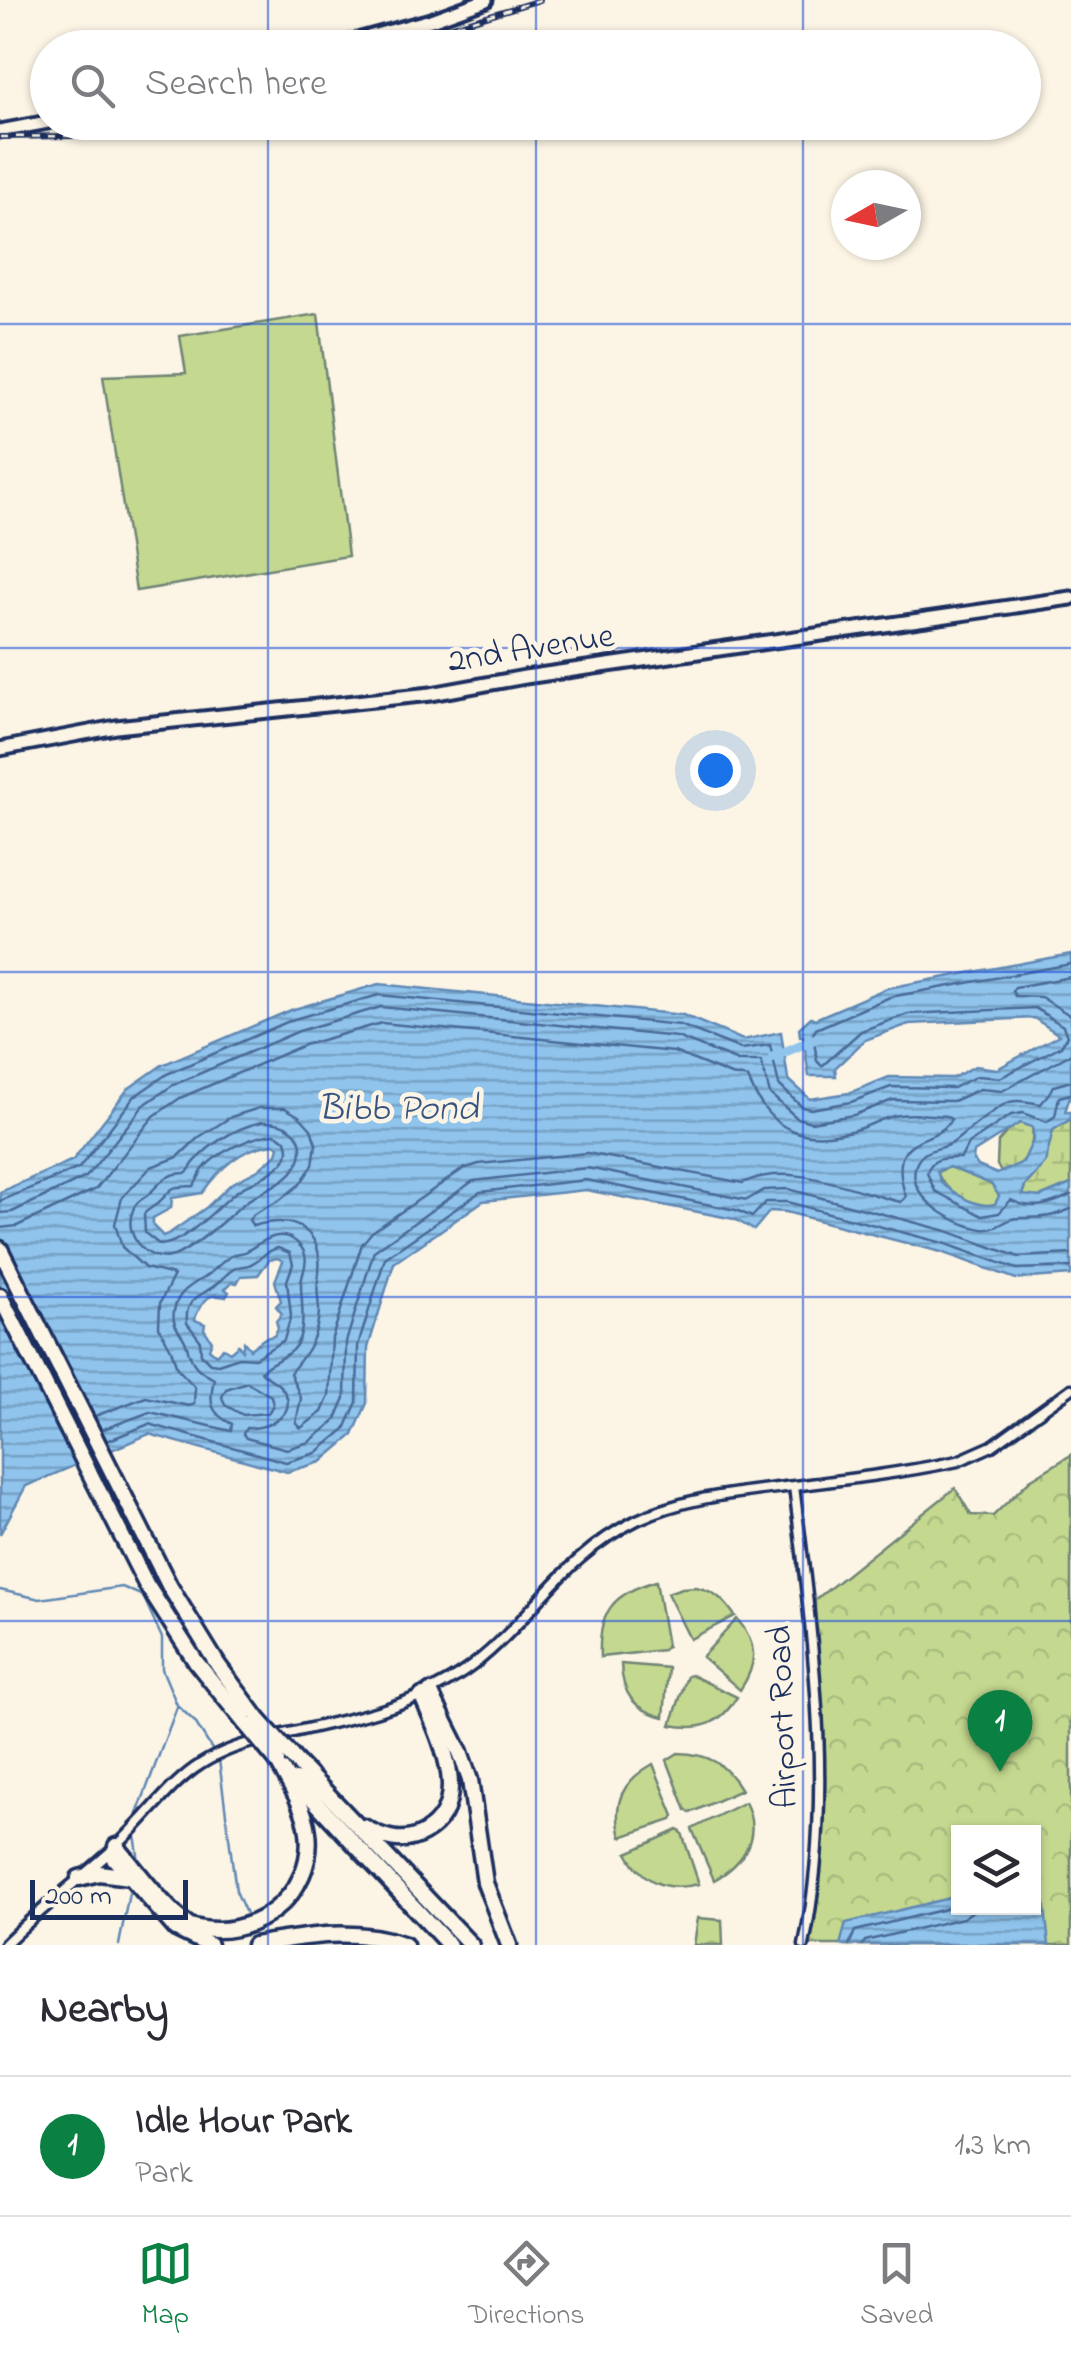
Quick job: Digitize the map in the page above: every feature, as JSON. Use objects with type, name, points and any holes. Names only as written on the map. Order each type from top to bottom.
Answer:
[{"type":"highway","points":[[0,1248],[185,1613],[251,1721]]},
{"type":"highway","points":[[0,1296],[162,1611],[214,1687],[251,1721],[449,1945]]},
{"type":"highway","points":[[352,1819],[382,1836],[404,1839],[423,1833],[442,1815],[449,1794],[448,1765],[426,1694]]},
{"type":"highway","points":[[426,1694],[460,1752],[470,1780],[484,1882],[509,1945]]},
{"type":"highway","points":[[285,1760],[352,1819],[471,1945]]},
{"type":"highway","points":[[112,1849],[188,1925],[209,1934],[242,1935],[267,1924],[299,1890],[307,1860],[308,1832],[285,1760]]},
{"type":"highway","points":[[112,1849],[130,1877],[176,1929],[209,1945]]},
{"type":"highway","points":[[79,1878],[100,1872],[130,1877]]},
{"type":"highway","points":[[254,1945],[327,1933],[369,1935],[405,1945]]},
{"type":"main road","points":[[394,30],[486,0]]},
{"type":"main road","points":[[0,131],[30,125]]},
{"type":"main road","name":"2nd Avenue","points":[[0,749],[116,727],[431,694],[542,674],[1071,598]]},
{"type":"street","points":[[4,1945],[112,1849],[174,1782],[222,1751],[374,1713],[426,1694],[474,1664],[564,1571],[606,1536],[673,1506],[709,1497],[958,1461],[992,1446],[1071,1389]]},
{"type":"street","name":"Airport Road","points":[[794,1486],[818,1729],[814,1883],[804,1945]]},
{"type":"green space","points":[[318,314],[348,556],[136,591],[103,376],[186,373],[180,336]]},
{"type":"green space","points":[[1071,1119],[1071,1184],[1040,1197],[1022,1196],[1025,1186],[1045,1163],[1053,1130]]},
{"type":"green space","points":[[1014,1124],[1032,1127],[1030,1150],[1016,1167],[1001,1172],[997,1165],[998,1142]]},
{"type":"green space","points":[[949,1167],[991,1184],[1000,1196],[995,1204],[969,1202],[953,1192],[937,1172]]},
{"type":"green space","points":[[1071,1455],[1071,1945],[809,1945],[815,1919],[815,1600],[955,1488],[971,1515],[993,1516],[1030,1480]]},
{"type":"green space","points":[[656,1581],[667,1646],[663,1650],[600,1657],[602,1628],[611,1607],[629,1592]]},
{"type":"green space","points":[[696,1587],[719,1597],[735,1616],[690,1639],[667,1593]]},
{"type":"green space","points":[[737,1619],[749,1637],[753,1654],[740,1690],[702,1657]]},
{"type":"green space","points":[[621,1664],[668,1668],[664,1717],[645,1710],[632,1699],[624,1684]]},
{"type":"green space","points":[[687,1676],[737,1697],[724,1714],[710,1723],[692,1727],[671,1725]]},
{"type":"green space","points":[[678,1753],[699,1755],[715,1762],[741,1790],[690,1813],[667,1760]]},
{"type":"green space","points":[[653,1764],[674,1816],[621,1837],[618,1814],[622,1794],[634,1778]]},
{"type":"green space","points":[[745,1802],[751,1837],[741,1857],[714,1880],[692,1829]]},
{"type":"green space","points":[[678,1830],[699,1884],[676,1887],[657,1883],[640,1872],[627,1853]]},
{"type":"green space","points":[[698,1918],[722,1920],[723,1945],[694,1945]]},
{"type":"water","name":"Bibb Pond","points":[[1071,954],[1071,1093],[1065,1112],[1071,1112],[1071,1119],[1053,1130],[1045,1163],[1022,1195],[1040,1197],[1071,1184],[1071,1275],[1016,1279],[941,1252],[786,1212],[770,1211],[754,1230],[734,1219],[586,1190],[483,1201],[394,1263],[368,1348],[367,1403],[353,1435],[321,1462],[287,1472],[149,1434],[26,1486],[0,1534],[0,1192],[73,1160],[128,1089],[162,1065],[291,1010],[379,984],[683,1015],[743,1040],[781,1032],[788,1079],[810,1099],[849,1093],[889,1077],[953,1078],[975,1066],[997,1069],[1059,1035],[1034,1018],[909,1024],[865,1040],[835,1068],[836,1076],[809,1076],[799,1028],[811,1017],[815,1019],[887,988]],"holes":[[[1020,1123],[1032,1127],[1034,1138],[1023,1162],[997,1174],[978,1166],[974,1152]],[[263,1146],[279,1147],[277,1154],[258,1170],[231,1184],[170,1233],[163,1236],[153,1226],[153,1218],[171,1208],[172,1198],[202,1193],[232,1160]],[[949,1167],[991,1184],[999,1196],[995,1204],[974,1202],[941,1183],[937,1171]],[[269,1260],[283,1261],[275,1281],[281,1301],[276,1306],[282,1314],[276,1321],[274,1336],[250,1349],[244,1342],[242,1350],[238,1345],[230,1352],[223,1348],[216,1355],[209,1349],[212,1341],[205,1324],[195,1320],[199,1309],[210,1297],[226,1297],[229,1292],[225,1289],[241,1276],[258,1275]]]},
{"type":"water","points":[[1041,1888],[1049,1945],[840,1945],[846,1923],[951,1898],[951,1915],[1041,1915]]},
{"type":"waterway","points":[[773,1057],[817,1038]]},
{"type":"waterway","points":[[0,1590],[40,1599],[122,1587],[143,1596],[162,1638],[162,1669],[177,1705],[195,1722],[213,1751]]},
{"type":"waterway","points":[[134,1822],[177,1707]]},
{"type":"waterway","points":[[219,1760],[236,1891],[248,1918]]},
{"type":"waterway","points":[[135,1834],[139,1862]]},
{"type":"waterway","points":[[119,1945],[130,1888]]},
{"type":"railway","points":[[440,30],[540,0]]},
{"type":"railway","points":[[0,137],[30,137]]},
{"type":"place","name":"Idle Hour Park","points":[[1000,1772]]}]
